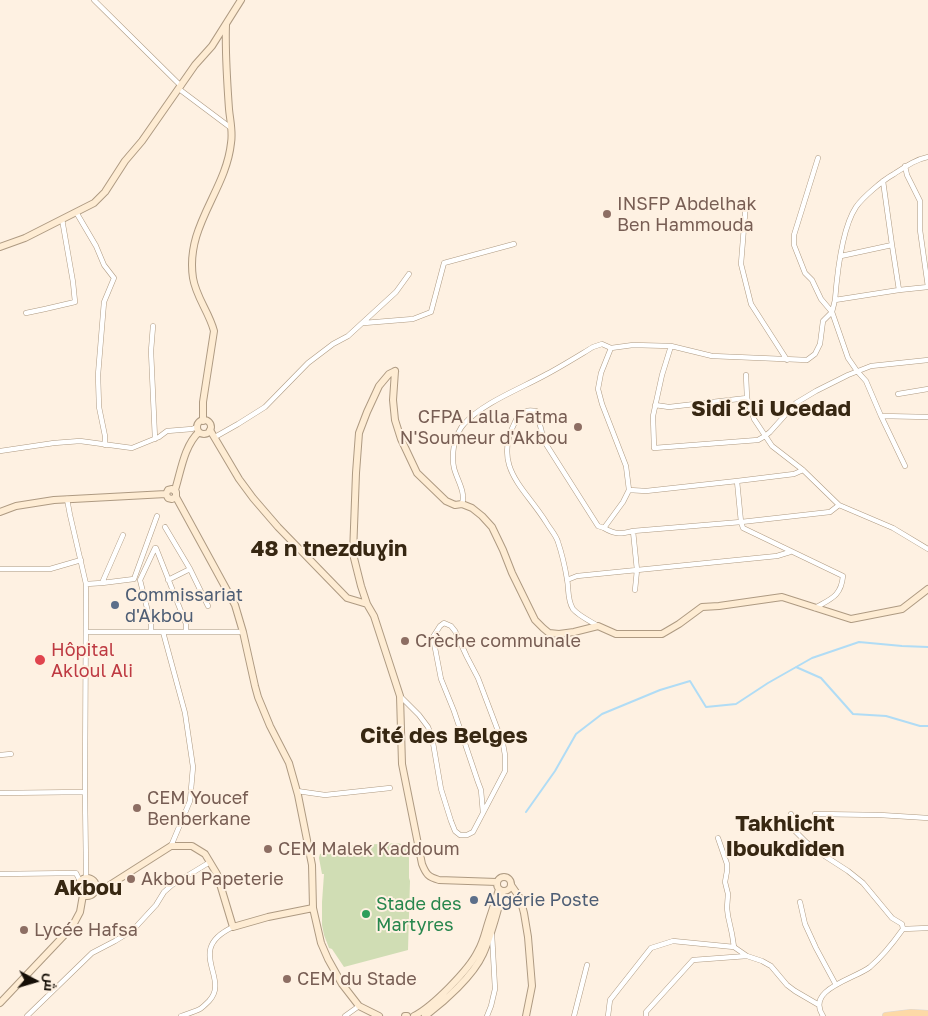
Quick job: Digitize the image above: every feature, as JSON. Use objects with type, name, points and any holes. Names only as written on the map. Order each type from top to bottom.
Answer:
[{"type":"main road","points":[[886,1016],[911,1013],[928,1014]]},
{"type":"street","points":[[94,0],[180,87],[231,128]]},
{"type":"street","points":[[0,247],[25,238],[76,212],[94,202],[105,192],[125,161],[212,46],[241,0]]},
{"type":"street","points":[[203,421],[203,402],[214,331],[212,322],[197,293],[193,278],[192,262],[193,246],[201,221],[227,163],[232,142],[225,46],[226,25]]},
{"type":"street","points":[[462,504],[464,498],[454,467],[453,455],[455,443],[464,423],[485,407],[593,347],[602,344],[611,348],[633,345],[671,346],[712,356],[807,360],[814,354],[820,344],[823,322],[832,312],[841,256],[850,219],[857,206],[883,181],[914,161],[928,157]]},
{"type":"street","points":[[818,158],[794,235],[794,245],[805,273],[812,280],[821,298],[832,312],[848,358],[866,381],[905,466]]},
{"type":"street","points":[[834,300],[928,287],[920,230],[920,200],[907,175],[905,166]]},
{"type":"street","points":[[883,181],[899,290]]},
{"type":"street","points":[[746,202],[741,264],[751,304],[787,360]]},
{"type":"street","points":[[76,212],[96,246],[104,265],[114,278],[104,302],[98,375],[99,407],[105,445]]},
{"type":"street","points":[[26,312],[75,302],[62,219]]},
{"type":"street","points":[[363,323],[413,319],[431,312],[444,264],[514,244]]},
{"type":"street","points":[[841,256],[892,245]]},
{"type":"street","points":[[215,436],[265,407],[308,363],[333,344],[348,336],[363,323],[396,292],[409,274]]},
{"type":"street","points":[[152,326],[151,351],[156,439]]},
{"type":"street","points":[[671,346],[653,416],[654,448],[758,440],[796,403],[857,371],[871,366],[928,360]]},
{"type":"street","points":[[604,528],[623,502],[629,490],[626,466],[598,389],[601,373],[611,348]]},
{"type":"street","points":[[526,1016],[532,986],[528,938],[520,898],[511,885],[510,880],[507,877],[502,877],[497,882],[439,880],[431,878],[425,872],[422,864],[402,764],[400,696],[374,616],[360,586],[353,554],[359,432],[379,386],[389,374],[395,371],[393,400],[395,420],[401,439],[417,473],[446,501],[455,505],[462,504],[472,508],[492,527],[535,620],[549,633],[558,634],[598,626]]},
{"type":"street","points":[[746,375],[747,398],[754,419],[772,446],[803,470],[839,505],[893,528],[928,549]]},
{"type":"street","points":[[898,394],[928,389]]},
{"type":"street","points":[[655,405],[669,407],[747,398]]},
{"type":"street","points":[[839,505],[830,512],[633,531],[622,534],[613,533],[598,526],[544,441],[536,411],[521,412],[510,431],[507,443],[507,459],[513,475],[558,540],[567,580],[569,600],[573,608],[598,626],[616,634],[662,634],[679,624],[702,606],[719,606],[782,597],[851,619],[902,609],[928,589]]},
{"type":"street","points":[[881,416],[928,417]]},
{"type":"street","points":[[0,512],[16,506],[67,499],[166,494],[172,499],[187,450],[198,430],[199,423],[203,421]]},
{"type":"street","points":[[203,421],[208,422],[211,427],[210,430],[239,479],[278,527],[347,598],[367,604]]},
{"type":"street","points":[[0,445],[0,450],[54,442],[80,441],[132,448],[156,439],[167,431],[192,429],[206,434],[210,430]]},
{"type":"street","points":[[629,490],[646,491],[737,482],[794,474],[803,470]]},
{"type":"street","points":[[737,482],[743,528],[842,576],[842,585],[836,596],[815,608]]},
{"type":"street","points":[[175,493],[235,605],[243,632],[254,686],[270,726],[289,763],[297,791],[312,864],[313,908],[316,924],[328,959],[342,984],[359,1006],[380,1016]]},
{"type":"street","points":[[0,874],[76,873],[83,879],[91,879],[95,882],[95,890],[92,895],[87,896],[83,895],[78,889],[78,886],[83,879],[86,870],[86,584],[67,499]]},
{"type":"street","points":[[86,584],[134,579],[157,516]]},
{"type":"street","points":[[165,527],[190,569],[208,606]]},
{"type":"street","points":[[633,531],[636,570],[635,590]]},
{"type":"street","points":[[102,583],[123,535]]},
{"type":"street","points":[[151,632],[151,624],[140,580],[156,548],[186,624],[186,632]]},
{"type":"street","points":[[567,580],[577,576],[776,556],[790,552]]},
{"type":"street","points":[[0,570],[50,569],[81,560]]},
{"type":"street","points":[[168,580],[190,569]]},
{"type":"street","points":[[400,696],[420,715],[428,727],[432,738],[441,789],[456,831],[460,835],[467,835],[473,832],[483,813],[505,771],[505,754],[478,678],[451,626],[444,623],[433,637],[441,679],[481,790],[483,813]]},
{"type":"street","points":[[86,632],[243,632]]},
{"type":"street","points":[[163,632],[185,713],[193,767],[190,801],[172,846]]},
{"type":"street","points":[[0,755],[11,754]]},
{"type":"street","points":[[297,791],[325,796],[390,788]]},
{"type":"street","points":[[0,793],[85,792]]},
{"type":"street","points":[[791,814],[795,831],[817,851],[863,883],[892,918],[902,924],[903,929]]},
{"type":"street","points":[[814,814],[928,818]]},
{"type":"street","points":[[718,838],[727,864],[725,882],[728,894],[727,908],[734,947]]},
{"type":"street","points":[[95,890],[105,888],[172,846],[192,846],[205,854],[217,874],[233,927]]},
{"type":"street","points":[[28,1016],[92,953],[133,930],[172,885],[210,862]]},
{"type":"street","points":[[497,882],[497,886],[501,890]]},
{"type":"street","points":[[501,890],[509,889],[511,885]]},
{"type":"street","points":[[425,1016],[439,1006],[473,970],[483,956],[492,933],[501,890]]},
{"type":"street","points":[[414,1016],[433,1003],[472,961],[482,943],[501,890]]},
{"type":"street","points":[[0,1003],[72,927],[80,912],[83,895]]},
{"type":"street","points":[[800,902],[805,924],[836,985]]},
{"type":"street","points":[[181,1016],[201,1008],[212,997],[215,984],[209,954],[211,946],[220,935],[233,927],[268,917],[313,908]]},
{"type":"street","points":[[823,1016],[819,1010],[818,1002],[822,995],[836,985],[868,969],[881,957],[903,929],[928,928]]},
{"type":"street","points":[[487,1016],[495,989],[492,933]]},
{"type":"street","points":[[608,1016],[610,1000],[651,948],[673,942],[734,947],[747,956],[771,966],[787,985],[819,1006]]},
{"type":"street","points":[[646,1016],[646,1012],[693,960],[747,956]]},
{"type":"street","points":[[574,1016],[587,965]]},
{"type":"street","points":[[344,1016],[359,1006]]},
{"type":"green space","name":"Stade des Martyres","points":[[397,843],[405,845],[409,855],[408,950],[344,967],[332,949],[329,948],[324,935],[322,902],[324,874],[322,874],[320,854],[323,853],[323,847]]},
{"type":"waterway","points":[[526,812],[555,771],[576,734],[602,714],[660,690],[690,681],[706,707],[736,704],[812,658],[859,642],[928,647]]},
{"type":"waterway","points":[[796,667],[821,678],[853,714],[886,716],[920,726],[928,726]]},
{"type":"place","name":"INSFP Abdelhak Ben Hammouda","points":[[607,214]]},
{"type":"place","name":"CFPA Lalla Fatma N'Soumeur d'Akbou","points":[[578,427]]},
{"type":"place","name":"Commissariat d'Akbou","points":[[115,605]]},
{"type":"place","name":"Crèche communale","points":[[405,641]]},
{"type":"place","name":"Hôpital Akloul Ali","points":[[40,660]]},
{"type":"place","name":"CEM Youcef Benberkane","points":[[137,808]]},
{"type":"place","name":"CEM Malek Kaddoum","points":[[268,849]]},
{"type":"place","name":"Akbou Papeterie","points":[[131,879]]},
{"type":"place","name":"Algérie Poste","points":[[474,900]]},
{"type":"place","name":"Stade des Martyres","points":[[366,914]]},
{"type":"place","name":"Lycée Hafsa","points":[[24,930]]},
{"type":"place","name":"CEM du Stade","points":[[287,979]]},
{"type":"district","name":"Sidi Ɛli Ucedad","points":[[771,409]]},
{"type":"district","name":"48 n tnezduɣin","points":[[329,549]]},
{"type":"district","name":"Cité des Belges","points":[[444,736]]},
{"type":"district","name":"Takhlicht Iboukdiden","points":[[785,836]]},
{"type":"district","name":"Akbou","points":[[88,888]]}]
